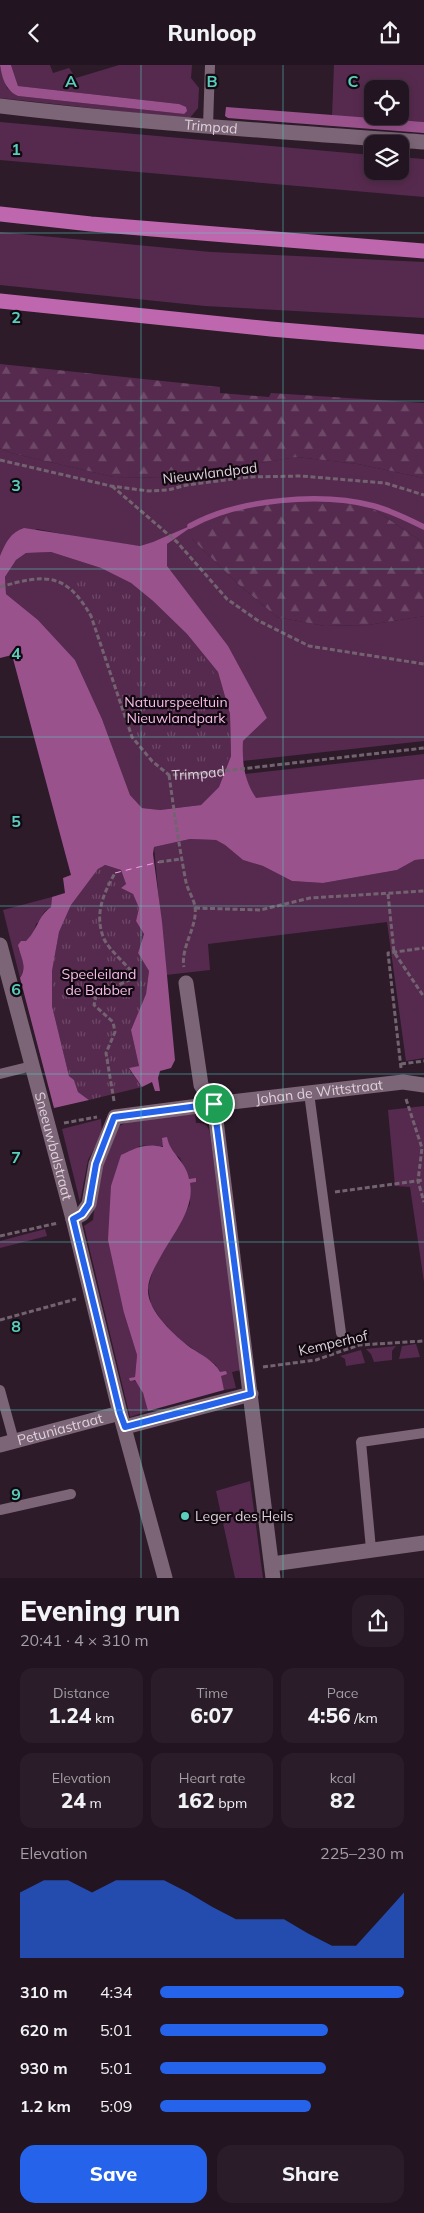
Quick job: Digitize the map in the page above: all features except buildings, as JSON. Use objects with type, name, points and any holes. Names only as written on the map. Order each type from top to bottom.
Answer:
[{"type":"highway","points":[[0,214],[91,224],[424,251]]},
{"type":"highway","points":[[0,301],[252,327],[424,342]]},
{"type":"street","name":"Trimpad","points":[[0,106],[208,126],[424,142]]},
{"type":"street","name":"Sneeuwbalstraat","points":[[1,955],[73,1219],[123,1420],[166,1578]]},
{"type":"street","points":[[186,983],[201,1085],[214,1104],[273,1571],[371,1549],[424,1543]]},
{"type":"street","name":"Johan de Wittstraat","points":[[114,1117],[403,1083],[424,1085]]},
{"type":"street","points":[[73,1219],[82,1214],[89,1204],[96,1164],[114,1117]]},
{"type":"street","name":"Petuniastraat","points":[[7,1443],[251,1394]]},
{"type":"lane","points":[[208,126],[210,65]]},
{"type":"lane","points":[[0,1074],[32,1066]]},
{"type":"lane","points":[[309,1093],[341,1333]]},
{"type":"lane","points":[[0,1390],[7,1443]]},
{"type":"lane","points":[[371,1549],[361,1442],[424,1433]]},
{"type":"lane","points":[[0,1510],[71,1494]]},
{"type":"path","name":"Nieuwlandpad","points":[[0,460],[111,486],[149,491],[168,491],[187,485],[248,477],[301,476],[385,483],[424,495]]},
{"type":"path","points":[[111,486],[177,542],[227,599],[257,620],[309,646],[424,663]]},
{"type":"path","name":"Trimpad","points":[[0,587],[46,578],[68,586],[82,600],[94,624],[132,737],[152,761],[169,775],[216,772],[424,747]]},
{"type":"path","points":[[169,775],[181,859],[188,891],[195,908],[191,932],[182,960],[186,983]]},
{"type":"path","points":[[160,862],[181,859]]},
{"type":"path","points":[[48,1126],[101,1116],[114,1117],[113,1094],[106,1053],[115,1032],[113,1022],[94,1005],[96,996],[133,978],[132,972],[105,940],[99,912],[104,893],[115,873]]},
{"type":"path","points":[[195,908],[260,910],[310,898],[424,891]]},
{"type":"path","points":[[388,894],[394,952],[424,997]]},
{"type":"path","points":[[424,948],[388,953],[403,1083],[407,1102],[424,1153]]},
{"type":"path","points":[[401,1064],[424,1061]]},
{"type":"path","points":[[422,1148],[418,1181],[424,1202]]},
{"type":"path","points":[[322,1193],[424,1180]]},
{"type":"path","points":[[0,1236],[73,1219]]},
{"type":"path","points":[[0,1320],[91,1295]]},
{"type":"path","name":"Kemperhof","points":[[248,1369],[316,1360],[359,1345],[424,1341]]},
{"type":"green space","points":[[11,65],[50,65],[53,73],[69,68],[76,78],[119,65],[192,65],[191,78],[199,88],[198,108],[189,119],[0,98],[0,67],[7,88],[18,96],[184,114],[179,104],[18,86]]},
{"type":"green space","points":[[334,65],[424,65],[424,122],[409,121],[409,80],[364,80],[364,118],[332,116]]},
{"type":"green space","points":[[0,122],[364,154],[364,180],[409,180],[409,158],[424,159],[424,197],[0,160]]},
{"type":"green space","points":[[0,232],[211,252],[424,262],[424,318],[205,306],[0,285]]},
{"type":"green space","points":[[0,364],[220,387],[220,393],[269,397],[271,393],[424,403],[424,478],[358,464],[297,457],[168,478],[114,477],[11,453],[0,448]]},
{"type":"green space","points":[[0,448],[11,453],[114,477],[168,478],[297,457],[358,464],[424,478],[424,543],[372,508],[354,501],[290,501],[192,539],[237,583],[277,617],[325,626],[368,625],[424,616],[424,741],[242,761],[243,741],[267,718],[166,565],[167,544],[177,536],[140,546],[94,540],[37,529],[0,556]]},
{"type":"green space","points":[[290,501],[354,501],[372,508],[424,543],[424,616],[368,625],[325,626],[277,617],[237,583],[192,539],[206,518],[247,507]]},
{"type":"green space","points":[[51,552],[101,568],[131,583],[153,601],[187,634],[218,672],[230,714],[231,756],[219,787],[201,805],[160,810],[142,808],[130,795],[102,719],[75,660],[38,620],[6,594],[5,577],[16,560],[26,553]]},
{"type":"green space","name":"Natuurspeeltuin Nieuwlandpark","points":[[85,577],[114,578],[128,584],[159,609],[197,648],[216,677],[223,694],[227,711],[230,748],[226,764],[185,770],[173,769],[153,756],[133,735],[95,614],[84,596],[73,586]]},
{"type":"green space","points":[[424,754],[424,779],[256,799],[247,786],[245,774]]},
{"type":"green space","points":[[190,839],[216,840],[243,860],[263,866],[292,881],[323,883],[397,870],[415,860],[424,859],[424,1058],[406,1061],[387,922],[208,944],[210,970],[166,975],[154,847]]},
{"type":"green space","name":"Speeleiland de Babber","points":[[104,865],[121,870],[126,884],[121,888],[133,894],[139,908],[136,921],[144,933],[138,953],[149,971],[146,994],[131,1030],[139,1066],[129,1069],[142,1087],[89,1100],[78,1092],[74,1080],[69,1076],[52,1006],[52,971],[59,932],[71,905],[98,869]]},
{"type":"green space","points":[[52,897],[51,907],[44,912],[41,920],[36,924],[33,935],[18,948],[23,963],[20,978],[3,910]]},
{"type":"green space","points":[[424,1106],[424,1282],[410,1187],[395,1186],[388,1110]]},
{"type":"green space","points":[[195,1114],[196,1123],[206,1125],[210,1134],[241,1370],[232,1372],[236,1388],[224,1390],[216,1365],[179,1339],[161,1320],[151,1304],[148,1288],[153,1270],[190,1204],[190,1183],[196,1182],[189,1179],[180,1158],[173,1153],[168,1145],[139,1146],[124,1313],[137,1355],[135,1377],[129,1378],[140,1387],[148,1411],[130,1417],[84,1226],[93,1220],[97,1183],[110,1145],[119,1126],[133,1120]]},
{"type":"green space","points":[[101,1119],[102,1134],[88,1160],[80,1202],[62,1129]]},
{"type":"green space","points":[[45,1229],[47,1236],[0,1248],[0,1241]]},
{"type":"green space","points":[[416,1344],[420,1357],[399,1359],[402,1346]]},
{"type":"green space","points":[[396,1346],[392,1351],[392,1360],[374,1362],[371,1354],[366,1349]]},
{"type":"green space","points":[[361,1350],[365,1363],[346,1366],[345,1359],[340,1356]]},
{"type":"green space","points":[[250,1481],[263,1578],[235,1578],[216,1491]]},
{"type":"shaded area","points":[[0,65],[11,65],[18,86],[179,104],[186,107],[187,111],[184,114],[18,96],[7,87]]},
{"type":"shaded area","points":[[226,107],[364,117],[364,125],[409,125],[409,121],[424,122],[424,133],[228,118],[225,116]]},
{"type":"shaded area","points":[[197,523],[167,544],[167,566],[228,646],[267,718],[243,741],[245,771],[249,785],[256,798],[424,779],[424,859],[415,860],[397,870],[323,883],[292,881],[263,866],[243,860],[216,840],[190,839],[154,847],[153,854],[162,922],[175,1060],[171,1068],[160,1071],[158,1078],[160,1091],[155,1091],[152,1082],[142,1087],[129,1068],[139,1066],[131,1030],[146,994],[149,971],[138,953],[144,934],[136,921],[139,908],[133,894],[121,888],[126,884],[121,870],[105,865],[98,869],[71,905],[59,932],[52,971],[52,1006],[69,1076],[74,1080],[78,1092],[89,1100],[54,1108],[20,978],[23,961],[18,945],[21,941],[26,941],[30,937],[43,915],[51,907],[52,897],[65,893],[63,878],[71,875],[12,655],[0,658],[0,556],[9,539],[24,528],[140,546]],"holes":[[[51,552],[101,568],[131,583],[153,601],[187,634],[218,672],[230,714],[231,756],[219,787],[201,805],[160,810],[142,808],[130,795],[102,719],[75,660],[38,620],[6,594],[5,577],[16,560],[26,553]]]},
{"type":"shaded area","points":[[167,1137],[171,1148],[185,1167],[189,1179],[196,1178],[196,1182],[190,1183],[189,1202],[182,1221],[151,1275],[148,1288],[149,1296],[152,1305],[163,1322],[177,1337],[211,1361],[220,1372],[226,1371],[227,1374],[221,1376],[224,1390],[148,1411],[143,1393],[135,1380],[130,1381],[129,1378],[135,1377],[137,1355],[124,1313],[108,1240],[111,1186],[121,1155],[151,1145],[163,1147],[162,1138]]},
{"type":"waterway","points":[[190,526],[210,517],[255,504],[305,499],[330,499],[374,506],[424,527]]},
{"type":"ferry route","points":[[115,873],[159,862]]},
{"type":"place","name":"Leger des Heils","points":[[185,1516]]},
{"type":"route","points":[[214,1104],[251,1394],[125,1427],[73,1219],[82,1214],[89,1204],[96,1164],[114,1117],[214,1104]]}]
